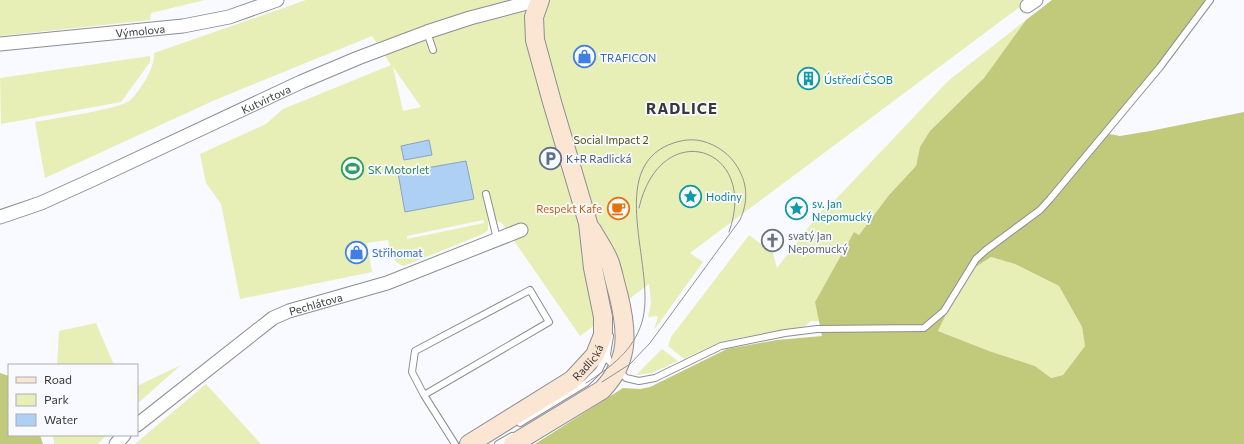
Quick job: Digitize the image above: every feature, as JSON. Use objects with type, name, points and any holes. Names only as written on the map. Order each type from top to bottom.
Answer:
[{"type":"main road","name":"Radlická","points":[[469,444],[565,386],[582,371],[600,345],[604,325],[598,283],[593,268],[588,223],[535,40],[534,17],[539,0]]},
{"type":"main road","name":"Radlická","points":[[512,434],[602,390],[625,344],[625,318],[610,262],[588,223]]},
{"type":"street","name":"Výmolova","points":[[0,44],[183,26],[229,17],[277,0]]},
{"type":"street","name":"Kutvirtova","points":[[0,217],[41,203],[301,82],[427,32],[470,18],[539,0]]},
{"type":"street","name":"Pechlátova","points":[[138,423],[273,318],[289,311],[382,285],[521,230]]},
{"type":"street","points":[[116,444],[123,436]]},
{"type":"lane","points":[[598,283],[606,301],[610,328],[608,358],[613,367],[632,381],[646,381],[721,346],[785,333],[825,329],[924,328],[944,311],[955,290],[976,259],[1040,210],[1050,199],[1160,67],[1210,0]]},
{"type":"lane","points":[[427,32],[433,50]]},
{"type":"lane","points":[[486,194],[498,239]]},
{"type":"lane","points":[[424,395],[549,322],[530,290],[415,351],[412,372],[424,395],[455,444]]},
{"type":"lane","points":[[608,350],[613,367]]},
{"type":"lane","points":[[565,386],[613,367]]},
{"type":"lane","points":[[524,428],[602,382],[613,367]]},
{"type":"lane","points":[[491,440],[512,434]]},
{"type":"lane","points":[[498,444],[512,434]]},
{"type":"green space","points":[[0,0],[205,0],[151,13],[150,20],[0,36]]},
{"type":"green space","name":"Social Impact 2","points":[[306,0],[1029,0],[690,253],[703,262],[654,330],[658,316],[648,317],[651,303],[649,284],[580,336],[501,222],[488,221],[488,230],[483,234],[404,266],[394,259],[388,240],[367,243],[372,272],[240,299],[221,204],[206,183],[200,154],[266,124],[283,109],[391,65],[372,36],[215,100],[45,178],[35,122],[99,110],[129,101],[137,92],[150,72],[154,53]],"holes":[[[393,67],[421,107],[403,111]],[[483,220],[484,223],[407,239],[407,236]]]},
{"type":"green space","points":[[1052,0],[1208,0],[1104,133],[1120,136],[1244,112],[1244,444],[535,444],[623,388],[640,389],[650,387],[727,349],[777,340],[822,336],[815,302],[854,232],[859,235],[889,195],[916,166],[920,147],[930,131],[984,78],[1026,20]],"holes":[[[991,257],[1015,264],[1059,286],[1082,327],[1085,346],[1063,375],[1051,378],[1035,366],[989,351],[938,331],[966,273]]]},
{"type":"green space","points":[[1026,20],[984,78],[920,147],[916,166],[889,195],[859,235],[854,232],[815,302],[820,321],[811,321],[805,326],[722,341],[684,359],[668,346],[671,337],[749,235],[773,253],[777,268],[821,211],[835,200],[948,81]]},
{"type":"green space","points":[[150,56],[150,62],[121,102],[1,124],[0,78]]},
{"type":"green space","points":[[991,257],[1015,264],[1059,286],[1082,327],[1085,346],[1063,375],[1050,378],[1035,366],[989,351],[938,331],[966,273]]},
{"type":"green space","points":[[96,323],[114,364],[57,364],[59,331]]},
{"type":"green space","points":[[662,349],[678,361],[652,373],[636,375]]},
{"type":"green space","points":[[181,365],[138,403],[138,386]]},
{"type":"green space","points":[[0,373],[8,376],[8,436],[40,436],[43,444],[0,444]]},
{"type":"green space","points":[[206,384],[261,444],[135,444]]},
{"type":"green space","points":[[53,436],[106,436],[98,444],[54,444]]},
{"type":"water","points":[[429,140],[432,155],[404,160],[401,146]]},
{"type":"water","points":[[466,161],[474,199],[405,212],[398,173]]},
{"type":"tram line","points":[[586,383],[604,371],[627,350],[633,342],[642,322],[645,301],[644,278],[636,202],[639,180],[648,161],[664,147],[673,143],[687,140],[697,140],[713,145],[731,158],[744,181],[746,200],[740,220],[650,343],[630,364],[602,382]]},
{"type":"tram line","points":[[639,208],[650,179],[666,160],[685,152],[704,153],[720,162],[731,179],[735,202],[729,232]]},
{"type":"place","name":"TRAFICON","points":[[584,57]]},
{"type":"place","name":"Ústředí ČSOB","points":[[809,79]]},
{"type":"place","name":"K+R Radlická","points":[[550,158]]},
{"type":"place","name":"SK Motorlet","points":[[353,169]]},
{"type":"place","name":"Hodiny","points":[[691,196]]},
{"type":"place","name":"Respekt Kafe","points":[[618,208]]},
{"type":"place","name":"sv. Jan Nepomucký","points":[[797,209]]},
{"type":"place","name":"svatý Jan Nepomucký","points":[[773,241]]},
{"type":"place","name":"Střihomat","points":[[356,252]]},
{"type":"district","name":"RADLICE","points":[[682,108]]}]
